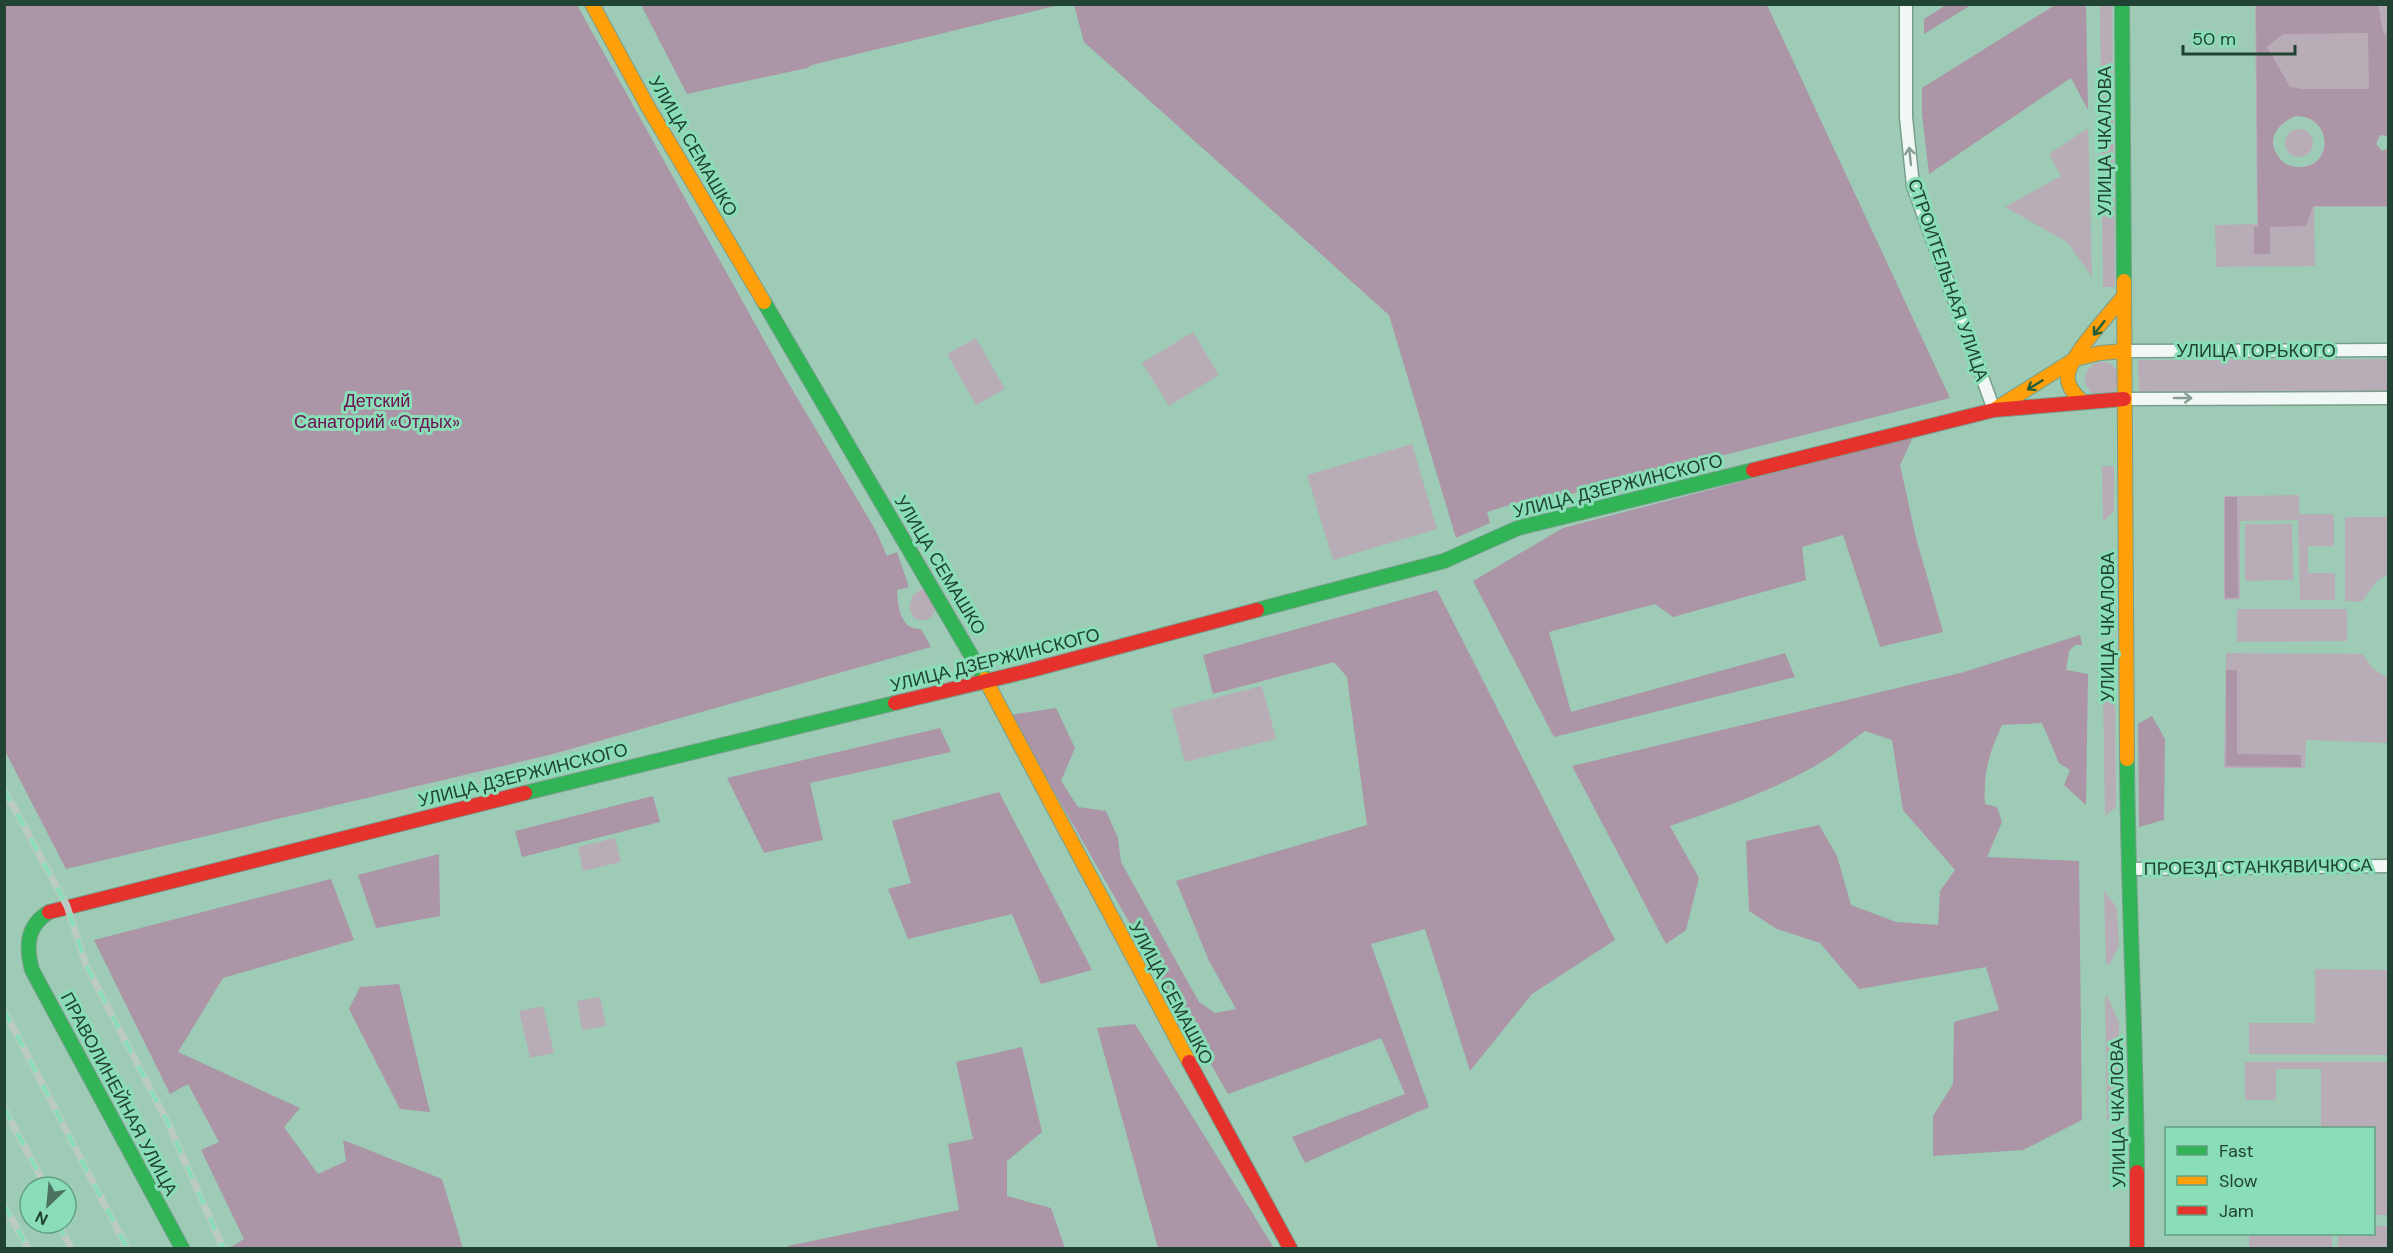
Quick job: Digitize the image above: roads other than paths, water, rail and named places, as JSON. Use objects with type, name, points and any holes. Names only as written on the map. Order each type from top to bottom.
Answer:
[{"type":"main road","name":"УЛИЦА СЕМАШКО","points":[[592,4],[648,107],[975,660],[1133,960],[1290,1248]]},
{"type":"main road","name":"УЛИЦА ЧКАЛОВА","points":[[2122,4],[2128,869],[2136,1044],[2137,1248]]},
{"type":"main road","name":"УЛИЦА ДЗЕРЖИНСКОГО","points":[[2075,359],[2124,297]]},
{"type":"main road","name":"УЛИЦА ДЗЕРЖИНСКОГО","points":[[1994,410],[2075,359],[2100,353],[2124,351]]},
{"type":"main road","points":[[2075,359],[2068,374],[2069,386],[2083,402]]},
{"type":"main road","name":"УЛИЦА ДЗЕРЖИНСКОГО","points":[[28,956],[29,934],[38,920],[53,910],[67,906],[986,682],[1444,561],[1518,528],[1994,410],[2124,399]]},
{"type":"main road","name":"ПРАВОЛИНЕЙНАЯ УЛИЦА","points":[[28,956],[32,970],[182,1248]]},
{"type":"street","name":"СТРОИТЕЛЬНАЯ УЛИЦА","points":[[1906,4],[1906,117],[1913,186],[1994,410]]},
{"type":"street","name":"УЛИЦА ГОРЬКОГО","points":[[2124,351],[2388,350]]},
{"type":"street","points":[[2124,399],[2388,398]]},
{"type":"street","name":"ПРОЕЗД СТАНКЯВИЧЮСА","points":[[2128,869],[2388,866]]},
{"type":"railway","points":[[4,789],[67,906],[86,965],[168,1123],[223,1248]]},
{"type":"railway","points":[[4,1010],[127,1248]]},
{"type":"railway","points":[[4,1108],[40,1175]]},
{"type":"railway","points":[[4,1205],[28,1248]]},
{"type":"railway","points":[[64,1235],[71,1248]]},
{"type":"park label","name":"Детский Санаторий «Отдых»","points":[[377,411]]}]
